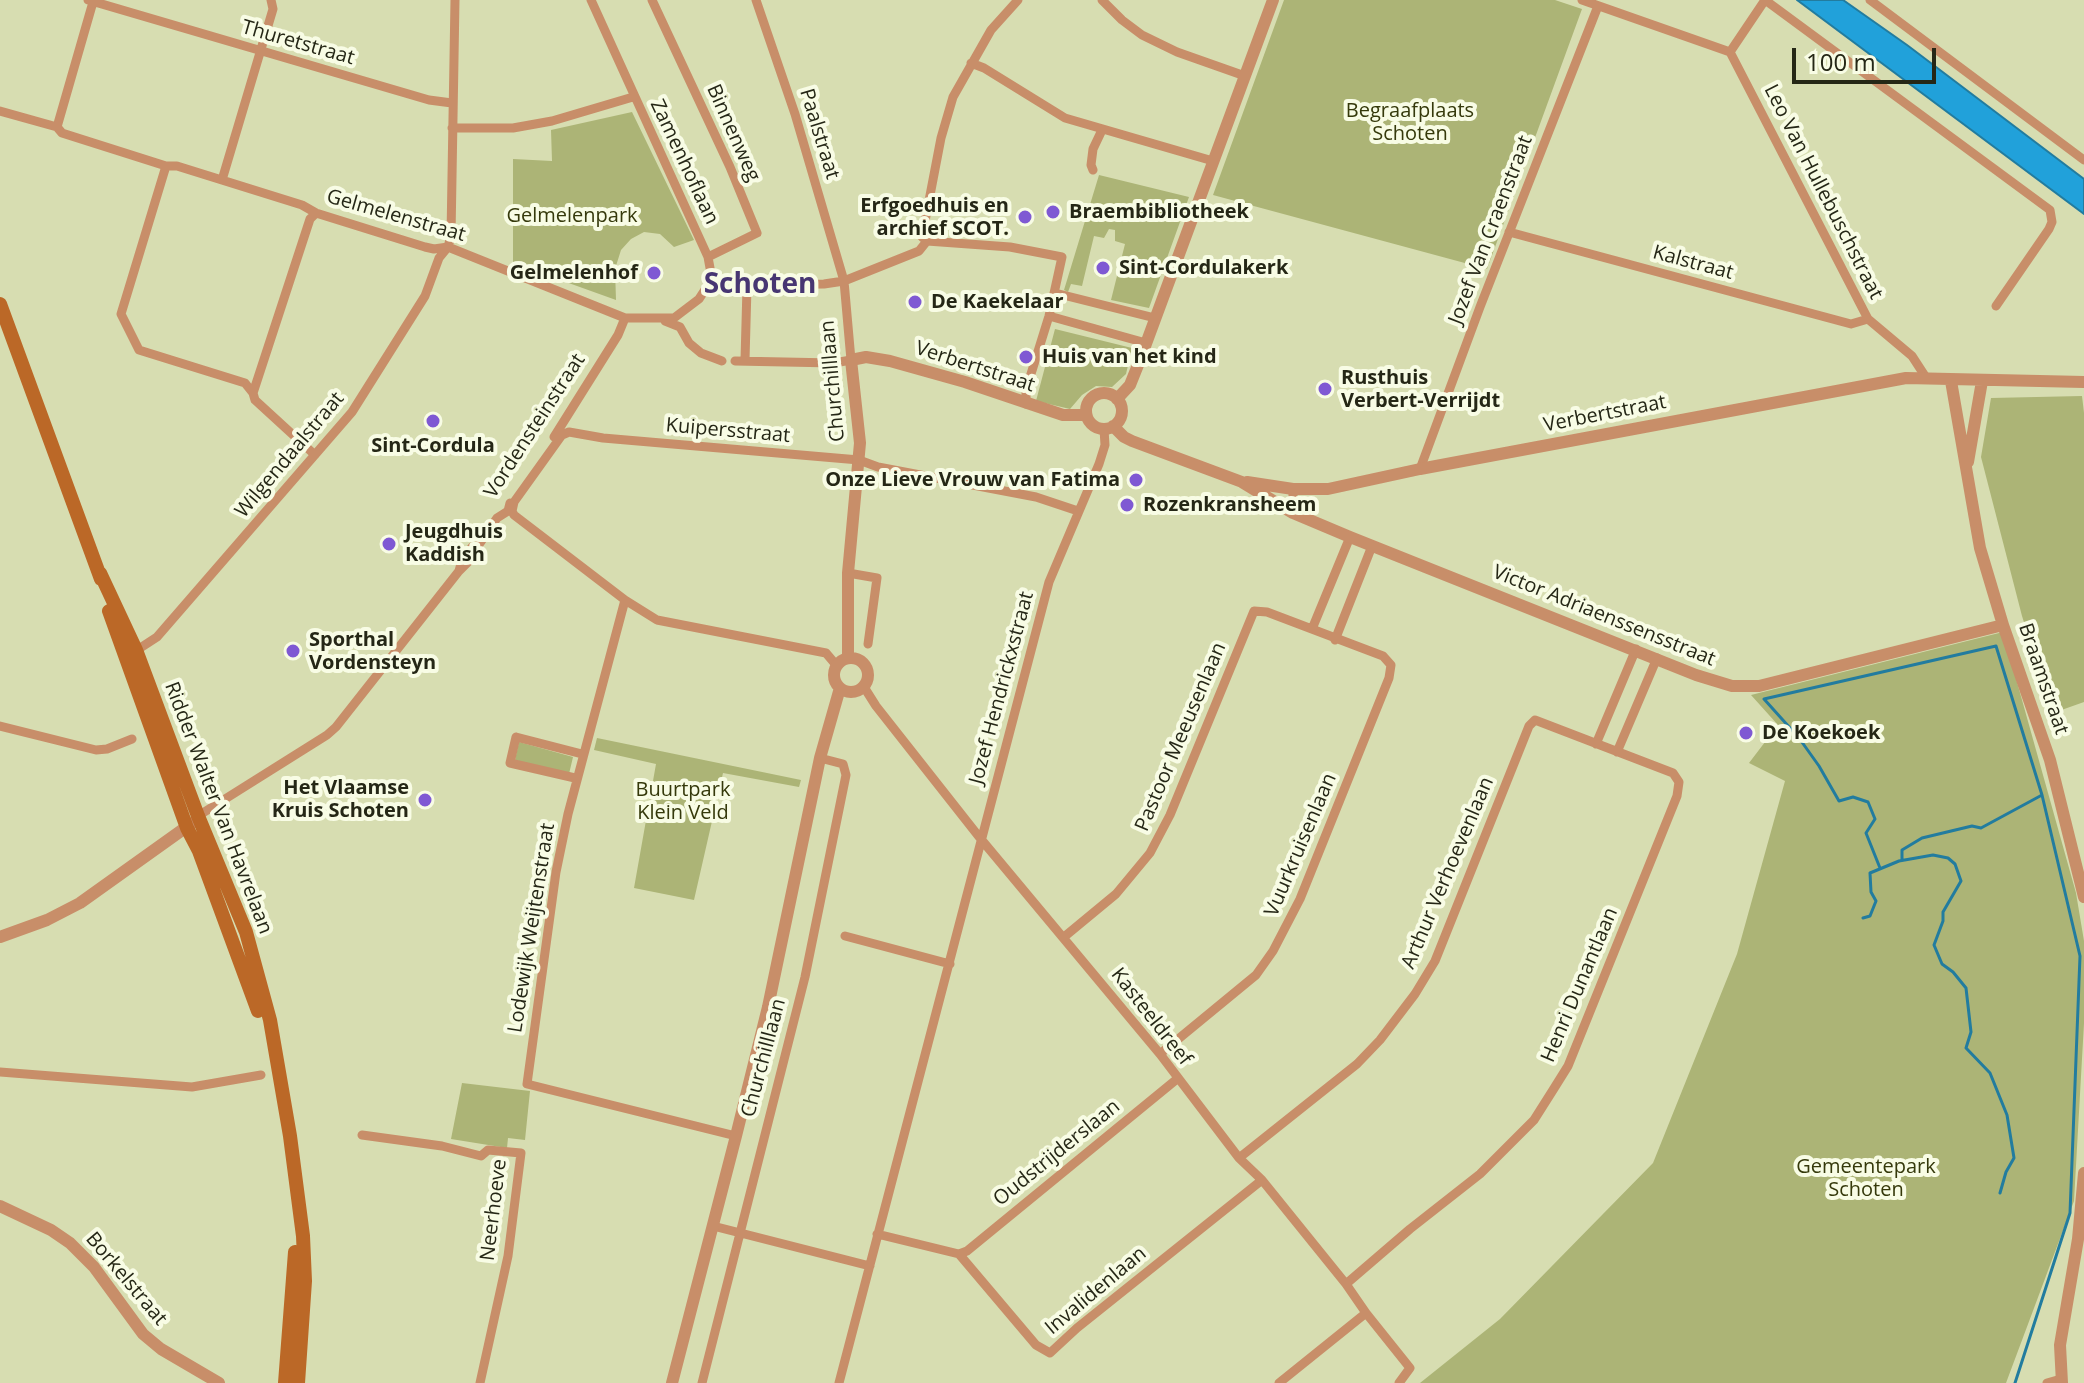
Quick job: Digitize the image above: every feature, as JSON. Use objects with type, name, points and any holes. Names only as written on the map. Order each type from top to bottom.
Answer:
[{"type":"main road","name":"Ridder Walter Van Havrelaan","points":[[0,304],[131,654],[246,932],[270,1020],[303,1236],[305,1281],[298,1383]]},
{"type":"main road","name":"Ridder Walter Van Havrelaan","points":[[0,333],[20,362]]},
{"type":"main road","name":"Ridder Walter Van Havrelaan","points":[[131,654],[187,828],[199,851],[277,1064]]},
{"type":"main road","name":"Ridder Walter Van Havrelaan","points":[[285,1383],[297,1204]]},
{"type":"street","points":[[222,180],[273,9],[271,0]]},
{"type":"street","points":[[448,247],[451,236],[455,0]]},
{"type":"street","name":"Zamenhoflaan","points":[[591,0],[708,257],[712,279]]},
{"type":"street","name":"Binnenweg","points":[[652,0],[730,167],[757,233],[708,257]]},
{"type":"street","name":"Paalstraat","points":[[756,0],[795,114],[844,281]]},
{"type":"street","points":[[1018,0],[991,30],[953,97],[941,138],[922,237],[927,241],[1010,247],[1062,257],[1049,316],[1026,390],[1026,404]]},
{"type":"street","points":[[1102,0],[1142,35],[1177,52],[1245,76]]},
{"type":"street","points":[[1117,399],[1130,385],[1273,0]]},
{"type":"street","points":[[1582,0],[1730,52],[1765,0],[2050,210],[2052,222],[2049,229],[1996,306]]},
{"type":"street","points":[[1870,0],[2084,160]]},
{"type":"street","points":[[57,127],[90,1]]},
{"type":"street","name":"Thuretstraat","points":[[90,1],[429,100],[452,103]]},
{"type":"street","name":"Jozef Van Craenstraat","points":[[1420,469],[1598,6]]},
{"type":"street","name":"Leo Van Hullebuschstraat","points":[[1730,52],[1868,319],[1912,356],[1925,376]]},
{"type":"street","points":[[971,63],[1065,118],[1213,161]]},
{"type":"street","points":[[452,128],[513,128],[552,121],[633,97]]},
{"type":"street","name":"Gelmelenstraat","points":[[0,111],[434,249],[448,247],[625,318],[662,319]]},
{"type":"street","points":[[1093,170],[1093,149],[1102,130]]},
{"type":"street","points":[[166,166],[121,314],[139,350],[245,383],[255,400],[315,455]]},
{"type":"street","points":[[253,393],[310,219],[316,213]]},
{"type":"street","name":"Kalstraat","points":[[1509,232],[1851,324],[1868,319]]},
{"type":"street","points":[[851,360],[834,363],[740,361],[743,286],[844,281],[919,251],[927,241]]},
{"type":"street","name":"Wilgendaalstraat","points":[[131,654],[157,637],[352,412],[425,296],[439,258],[448,247]]},
{"type":"street","points":[[662,319],[674,318],[689,309],[712,279],[726,281]]},
{"type":"street","name":"Churchilllaan","points":[[844,281],[860,443],[848,573],[848,658]]},
{"type":"street","points":[[1055,293],[1155,318]]},
{"type":"street","points":[[1049,316],[1146,343]]},
{"type":"street","name":"Vordensteinstraat","points":[[0,937],[47,920],[80,903],[187,828],[198,816],[327,735],[380,673],[459,571],[462,560],[472,547],[478,546],[497,518],[508,511],[512,496],[618,335],[625,318]]},
{"type":"street","points":[[662,319],[680,327],[689,343],[701,353],[722,361]]},
{"type":"street","name":"Verbertstraat","points":[[851,360],[866,357],[890,361],[1063,415],[1086,415],[1093,425],[1108,427],[1132,441],[1242,482],[1293,513]]},
{"type":"street","name":"Verbertstraat","points":[[1242,482],[1293,489],[1328,489],[1420,469],[1925,376],[1951,381],[2084,382]]},
{"type":"street","name":"Braamstraat","points":[[1951,381],[1966,437],[1967,474],[1980,548],[2050,760],[2084,897]]},
{"type":"street","name":"Braamstraat","points":[[1966,437],[1982,381]]},
{"type":"street","points":[[1086,415],[1088,403],[1096,395],[1107,393],[1117,399],[1121,416],[1108,427]]},
{"type":"street","name":"Jozef Hendrickxstraat","points":[[839,1383],[1049,582],[1105,445],[1108,427]]},
{"type":"street","name":"Kuipersstraat","points":[[562,435],[569,432],[603,438],[859,460],[878,467],[1036,497],[1078,511]]},
{"type":"street","name":"Vordensteinstraat","points":[[562,435],[514,502],[512,511],[625,600]]},
{"type":"street","points":[[1293,489],[1293,513]]},
{"type":"street","name":"Victor Adriaenssensstraat","points":[[1293,513],[1732,686],[1759,686],[2003,625]]},
{"type":"street","points":[[1312,629],[1350,537]]},
{"type":"street","points":[[1335,640],[1372,546]]},
{"type":"street","points":[[848,573],[877,578],[868,644]]},
{"type":"street","points":[[625,600],[657,620],[826,653],[837,666]]},
{"type":"street","name":"Lodewijk Weijtenstraat","points":[[625,600],[575,778],[556,872],[527,1084],[736,1136]]},
{"type":"street","name":"Vuurkruisenlaan","points":[[1160,1054],[1256,975],[1273,951],[1300,899],[1389,678],[1391,665],[1383,656],[1267,612],[1254,611]]},
{"type":"street","name":"Pastoor Meeusenlaan","points":[[1064,937],[1116,894],[1150,853],[1170,815],[1254,611]]},
{"type":"street","points":[[1596,744],[1636,649]]},
{"type":"street","points":[[848,658],[860,660],[868,669],[869,676],[864,687],[850,692],[840,688],[834,678],[837,666],[848,658]]},
{"type":"street","points":[[1617,752],[1657,658]]},
{"type":"street","name":"Kasteeldreef","points":[[864,687],[980,838],[1160,1054],[1239,1158],[1262,1180],[1346,1284],[1410,1368],[1399,1383]]},
{"type":"street","name":"Churchilllaan","points":[[672,1383],[768,1007],[820,758],[840,688]]},
{"type":"street","name":"Henri Dunantlaan","points":[[1346,1284],[1490,1163],[1534,1120],[1568,1066],[1677,796],[1679,782],[1673,773],[1535,720]]},
{"type":"street","name":"Arthur Verhoevenlaan","points":[[1239,1158],[1357,1064],[1415,994],[1435,961],[1529,726],[1535,720]]},
{"type":"street","points":[[0,726],[96,750],[132,739]]},
{"type":"street","points":[[575,778],[510,763],[516,737],[582,754]]},
{"type":"street","name":"Churchilllaan","points":[[702,1383],[805,977],[846,775],[843,764],[820,758]]},
{"type":"street","points":[[845,936],[950,964]]},
{"type":"street","points":[[0,1072],[192,1087],[261,1075]]},
{"type":"street","name":"Oudstrijderslaan","points":[[959,1254],[967,1251],[1177,1079]]},
{"type":"street","name":"Neerhoeve","points":[[362,1135],[442,1146],[481,1156],[488,1150],[521,1153],[508,1256],[480,1383]]},
{"type":"street","points":[[2047,1383],[2061,1381],[2060,1345],[2078,1239],[2084,1173]]},
{"type":"street","name":"Invalidenlaan","points":[[959,1254],[1036,1345],[1050,1353],[1262,1180]]},
{"type":"street","name":"Borkelstraat","points":[[0,1206],[51,1230],[70,1243],[94,1267],[143,1334],[161,1349],[219,1383]]},
{"type":"street","points":[[713,1226],[870,1266]]},
{"type":"street","points":[[877,1234],[959,1254]]},
{"type":"street","points":[[1279,1383],[1366,1313]]},
{"type":"green space","name":"Begraafplaats Schoten","points":[[1284,0],[1555,0],[1582,9],[1487,269],[1213,195]]},
{"type":"green space","name":"Gelmelenpark","points":[[632,112],[694,240],[674,247],[660,234],[644,232],[631,239],[621,250],[615,269],[616,300],[513,263],[513,159],[552,161],[551,130]]},
{"type":"green space","points":[[1099,175],[1189,197],[1149,308],[1111,300],[1125,244],[1115,241],[1115,230],[1109,229],[1104,238],[1094,236],[1082,286],[1071,284],[1068,292],[1064,290]]},
{"type":"green space","points":[[1055,329],[1132,348],[1126,374],[1112,387],[1096,386],[1082,395],[1070,409],[1036,401]]},
{"type":"green space","points":[[2082,396],[2084,702],[2053,713],[2022,616],[1981,457],[1991,398]]},
{"type":"green space","name":"Gemeentepark Schoten","points":[[2003,632],[2076,893],[2084,941],[2084,1023],[2074,1201],[2006,1383],[1420,1383],[1500,1319],[1653,1163],[1737,954],[1785,781],[1749,763],[1778,725],[1751,695]]},
{"type":"green space","name":"Buurtpark Klein Veld","points":[[597,738],[801,780],[799,787],[723,773],[694,900],[634,888],[656,764],[594,750]]},
{"type":"green space","points":[[519,742],[573,757],[569,774],[515,760]]},
{"type":"green space","points":[[462,1083],[530,1091],[525,1140],[508,1138],[507,1148],[451,1139]]},
{"type":"water","points":[[1797,0],[1843,0],[1907,45],[2084,179],[2084,214]]},
{"type":"waterway","points":[[1880,868],[1866,833],[1875,819],[1868,802],[1853,797],[1839,801],[1799,738],[1764,699],[1996,646],[2042,795],[2080,956],[2070,1213],[2015,1383]]},
{"type":"waterway","points":[[1902,860],[1902,850],[1922,838],[1972,826],[1981,828],[2042,795]]},
{"type":"waterway","points":[[1863,918],[1870,916],[1876,901],[1871,892],[1870,873],[1899,861],[1933,855],[1948,858],[1955,864],[1961,881],[1943,912],[1934,945],[1942,964],[1966,988],[1971,1032],[1966,1048],[1990,1073],[2007,1115],[2014,1158],[2000,1193]]},
{"type":"place","name":"Braembibliotheek","points":[[1053,212]]},
{"type":"place","name":"Erfgoedhuis en archief SCOT.","points":[[1025,217]]},
{"type":"place","name":"Sint-Cordulakerk","points":[[1103,268]]},
{"type":"place","name":"Gelmelenhof","points":[[654,273]]},
{"type":"place","name":"De Kaekelaar","points":[[915,302]]},
{"type":"place","name":"Huis van het kind","points":[[1026,357]]},
{"type":"place","name":"Rusthuis Verbert-Verrijdt","points":[[1325,389]]},
{"type":"place","name":"Sint-Cordula","points":[[433,421]]},
{"type":"place","name":"Onze Lieve Vrouw van Fatima","points":[[1136,480]]},
{"type":"place","name":"Rozenkransheem","points":[[1127,505]]},
{"type":"place","name":"Jeugdhuis Kaddish","points":[[389,544]]},
{"type":"place","name":"Sporthal Vordensteyn","points":[[293,651]]},
{"type":"place","name":"De Koekoek","points":[[1746,733]]},
{"type":"place","name":"Het Vlaamse Kruis Schoten","points":[[425,800]]},
{"type":"district","name":"Schoten","points":[[760,285]]}]
